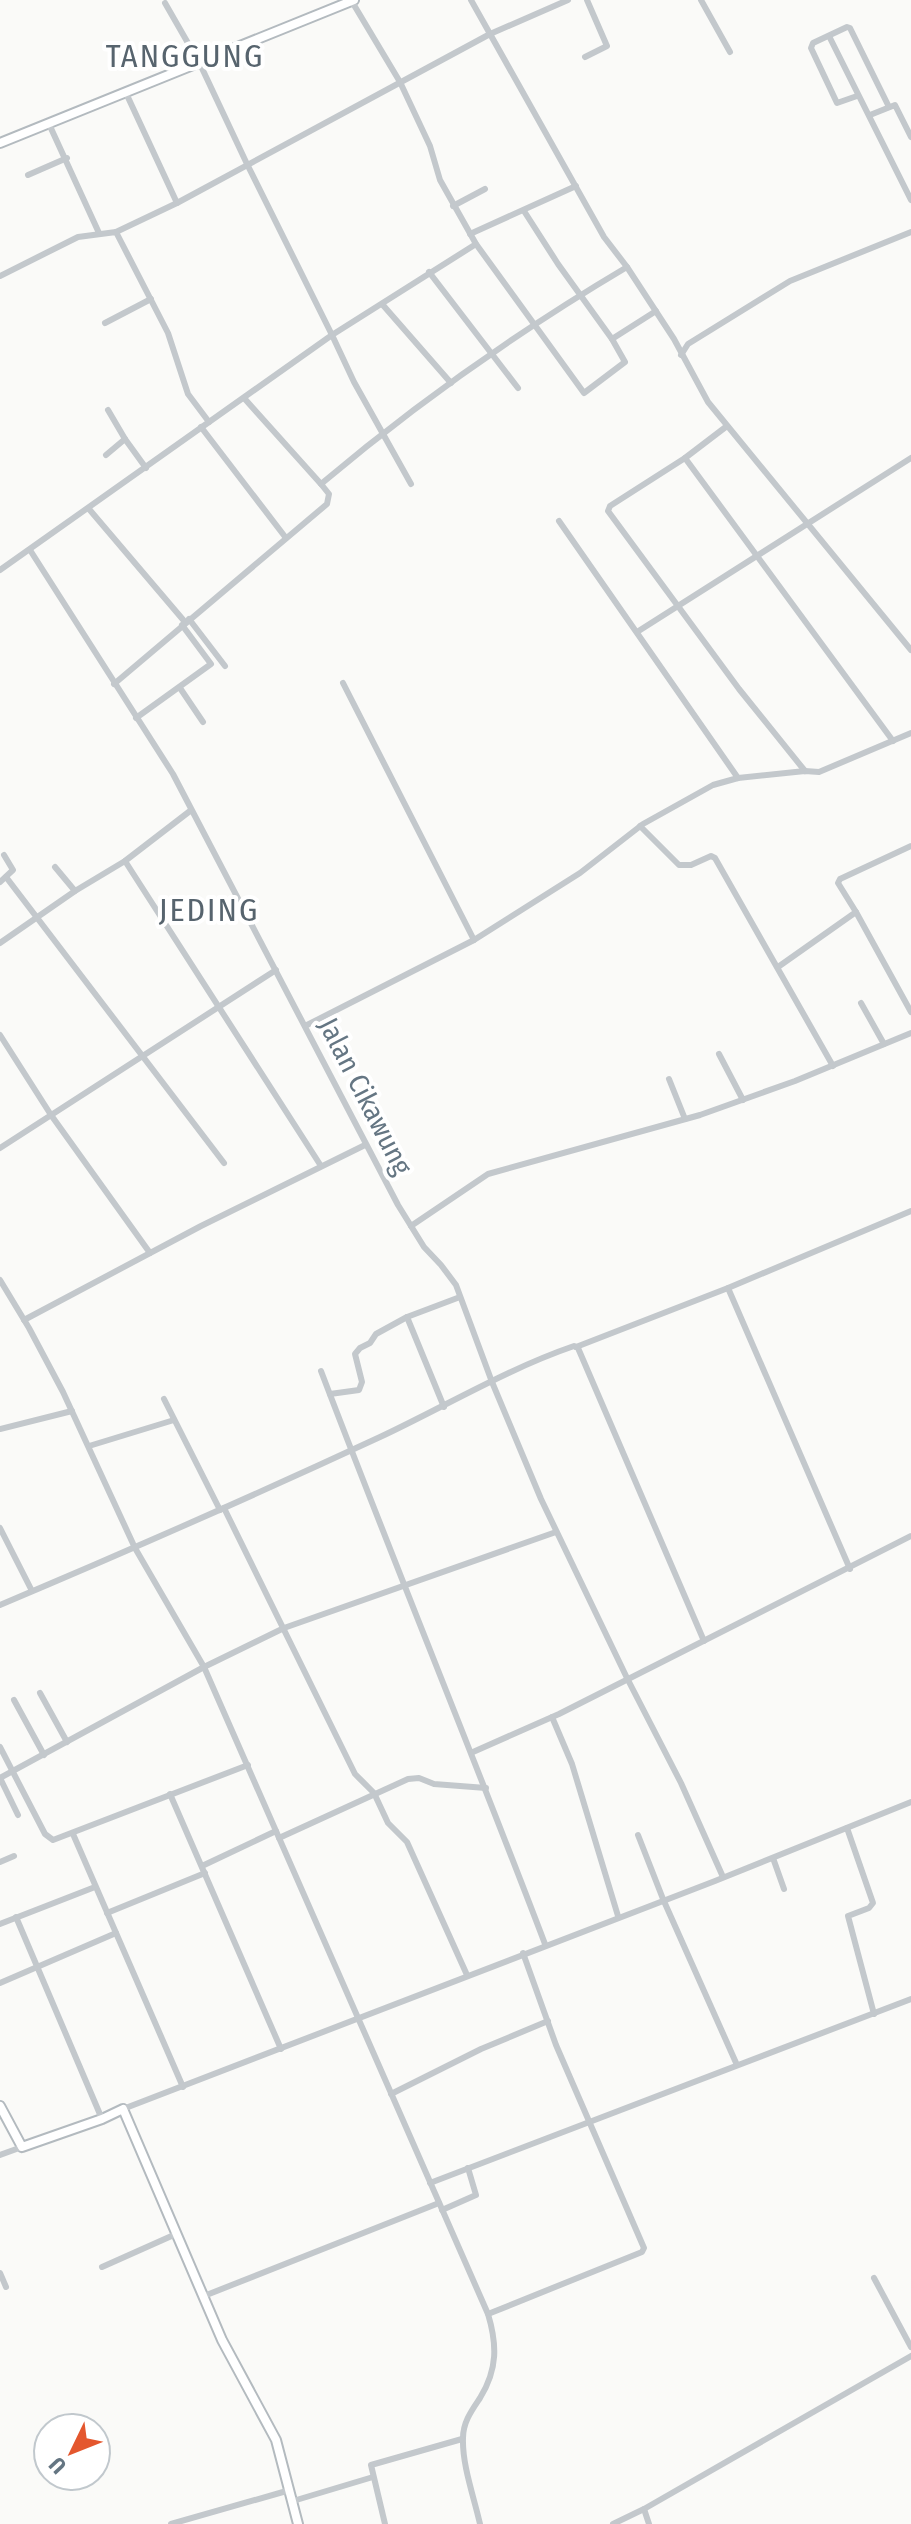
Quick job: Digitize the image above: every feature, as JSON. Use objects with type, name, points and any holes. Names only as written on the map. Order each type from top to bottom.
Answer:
[{"type":"main road","points":[[0,143],[352,0]]},
{"type":"main road","points":[[0,2106],[22,2147],[123,2109],[244,2385],[273,2434],[298,2524]]},
{"type":"street","points":[[352,0],[400,82],[430,146],[440,180],[453,206],[476,244],[584,393],[626,361],[524,211]]},
{"type":"street","points":[[471,0],[604,237],[674,339],[708,402],[911,650]]},
{"type":"street","points":[[0,276],[78,237],[116,232],[177,203],[490,34],[568,0]]},
{"type":"street","points":[[585,57],[607,46],[587,0]]},
{"type":"street","points":[[701,0],[730,52]]},
{"type":"street","points":[[165,3],[200,64],[332,335],[411,484]]},
{"type":"street","points":[[857,96],[837,103],[811,48],[813,43],[850,28],[888,104]]},
{"type":"street","points":[[829,36],[911,200]]},
{"type":"street","points":[[126,93],[177,203]]},
{"type":"street","points":[[869,113],[888,104],[897,107],[911,137]]},
{"type":"street","points":[[49,124],[99,233]]},
{"type":"street","points":[[28,175],[67,158]]},
{"type":"street","points":[[470,234],[576,186]]},
{"type":"street","points":[[453,206],[485,189]]},
{"type":"street","points":[[116,232],[177,354],[188,394],[209,422]]},
{"type":"street","points":[[681,355],[688,344],[790,281],[911,232]]},
{"type":"street","points":[[0,570],[332,335],[476,244]]},
{"type":"street","points":[[321,484],[491,352],[627,267]]},
{"type":"street","points":[[429,272],[518,388]]},
{"type":"street","points":[[105,323],[151,299]]},
{"type":"street","points":[[382,304],[451,383]]},
{"type":"street","points":[[612,339],[656,311]]},
{"type":"street","points":[[674,339],[688,344]]},
{"type":"street","points":[[114,684],[327,504],[329,494],[244,398]]},
{"type":"street","points":[[108,410],[146,468]]},
{"type":"street","points":[[727,426],[608,509],[739,689],[805,771]]},
{"type":"street","points":[[201,427],[286,538]]},
{"type":"street","points":[[106,455],[125,439]]},
{"type":"street","points":[[685,458],[893,741]]},
{"type":"street","points":[[637,632],[911,458]]},
{"type":"street","points":[[89,509],[225,666]]},
{"type":"street","points":[[559,521],[738,778]]},
{"type":"street","name":"Jalan Cikawung","points":[[30,550],[173,774],[365,1145],[427,1251],[452,1278],[556,1532],[681,1783],[723,1877]]},
{"type":"street","points":[[136,718],[211,664],[185,622]]},
{"type":"street","points":[[343,683],[474,940]]},
{"type":"street","points":[[180,688],[203,722]]},
{"type":"street","points":[[305,1026],[474,940],[580,873],[640,826],[713,785],[738,778],[819,772],[911,733]]},
{"type":"street","points":[[0,943],[125,861],[190,811]]},
{"type":"street","points":[[640,826],[679,865],[691,865],[711,856],[715,858],[833,1066]]},
{"type":"street","points":[[911,846],[840,879],[838,883],[911,1012]]},
{"type":"street","points":[[4,855],[13,870],[3,880],[38,917],[224,1163]]},
{"type":"street","points":[[125,861],[321,1166]]},
{"type":"street","points":[[55,867],[75,891]]},
{"type":"street","points":[[778,967],[856,912]]},
{"type":"street","points":[[0,1148],[276,970]]},
{"type":"street","points":[[861,1003],[884,1044]]},
{"type":"street","points":[[411,1226],[488,1174],[743,1100],[911,1033]]},
{"type":"street","points":[[0,1035],[51,1115],[150,1253]]},
{"type":"street","points":[[719,1054],[743,1100]]},
{"type":"street","points":[[669,1079],[685,1119]]},
{"type":"street","points":[[24,1320],[365,1145]]},
{"type":"street","points":[[0,1605],[222,1509],[571,1346],[576,1347],[728,1288],[911,1211]]},
{"type":"street","points":[[1,1282],[72,1411],[135,1548],[204,1667],[488,2314],[496,2347],[495,2360],[482,2396],[471,2410],[462,2439],[480,2524]]},
{"type":"street","points":[[728,1288],[850,1569]]},
{"type":"street","points":[[330,1394],[359,1390],[362,1382],[355,1354],[376,1334],[407,1317],[460,1297]]},
{"type":"street","points":[[407,1317],[444,1407]]},
{"type":"street","points":[[576,1347],[704,1641]]},
{"type":"street","points":[[321,1371],[403,1585],[473,1752],[545,1944]]},
{"type":"street","points":[[164,1399],[284,1628],[355,1774],[374,1793],[388,1823],[407,1842],[467,1975]]},
{"type":"street","points":[[0,1429],[72,1411]]},
{"type":"street","points":[[89,1446],[174,1420]]},
{"type":"street","points":[[0,1528],[32,1591]]},
{"type":"street","points":[[18,1815],[0,1778],[204,1667],[284,1628],[556,1532]]},
{"type":"street","points":[[473,1752],[552,1717],[911,1536]]},
{"type":"street","points":[[40,1693],[67,1742]]},
{"type":"street","points":[[14,1700],[44,1755]]},
{"type":"street","points":[[552,1717],[572,1764],[618,1916]]},
{"type":"street","points":[[0,1747],[48,1839],[57,1840],[248,1765]]},
{"type":"street","points":[[107,1913],[277,1834],[414,1778],[434,1784],[486,1788]]},
{"type":"street","points":[[170,1794],[281,2049]]},
{"type":"street","points":[[0,1801],[9,1797]]},
{"type":"street","points":[[123,2109],[911,1802]]},
{"type":"street","points":[[847,1828],[873,1903],[869,1908],[848,1916],[874,2014]]},
{"type":"street","points":[[73,1834],[183,2087]]},
{"type":"street","points":[[638,1835],[737,2065]]},
{"type":"street","points":[[0,1862],[14,1856]]},
{"type":"street","points":[[773,1858],[784,1889]]},
{"type":"street","points":[[0,1924],[95,1887]]},
{"type":"street","points":[[16,1917],[102,2119]]},
{"type":"street","points":[[0,1983],[116,1933]]},
{"type":"street","points":[[488,2314],[643,2250],[623,2197],[588,2122],[523,1953]]},
{"type":"street","points":[[430,2183],[911,1999]]},
{"type":"street","points":[[391,2094],[481,2049],[548,2021]]},
{"type":"street","points":[[0,2155],[22,2147]]},
{"type":"street","points":[[204,2296],[476,2195],[468,2168]]},
{"type":"street","points":[[102,2267],[176,2234]]},
{"type":"street","points":[[0,2273],[6,2287]]},
{"type":"street","points":[[874,2278],[911,2347]]},
{"type":"street","points":[[613,2524],[911,2356]]},
{"type":"street","points":[[385,2524],[372,2464],[462,2439]]},
{"type":"street","points":[[293,2501],[373,2477]]},
{"type":"street","points":[[171,2524],[290,2490]]},
{"type":"street","points":[[644,2509],[649,2524]]},
{"type":"district","name":"TANGGUNG","points":[[185,56]]},
{"type":"district","name":"JEDING","points":[[209,910]]}]
